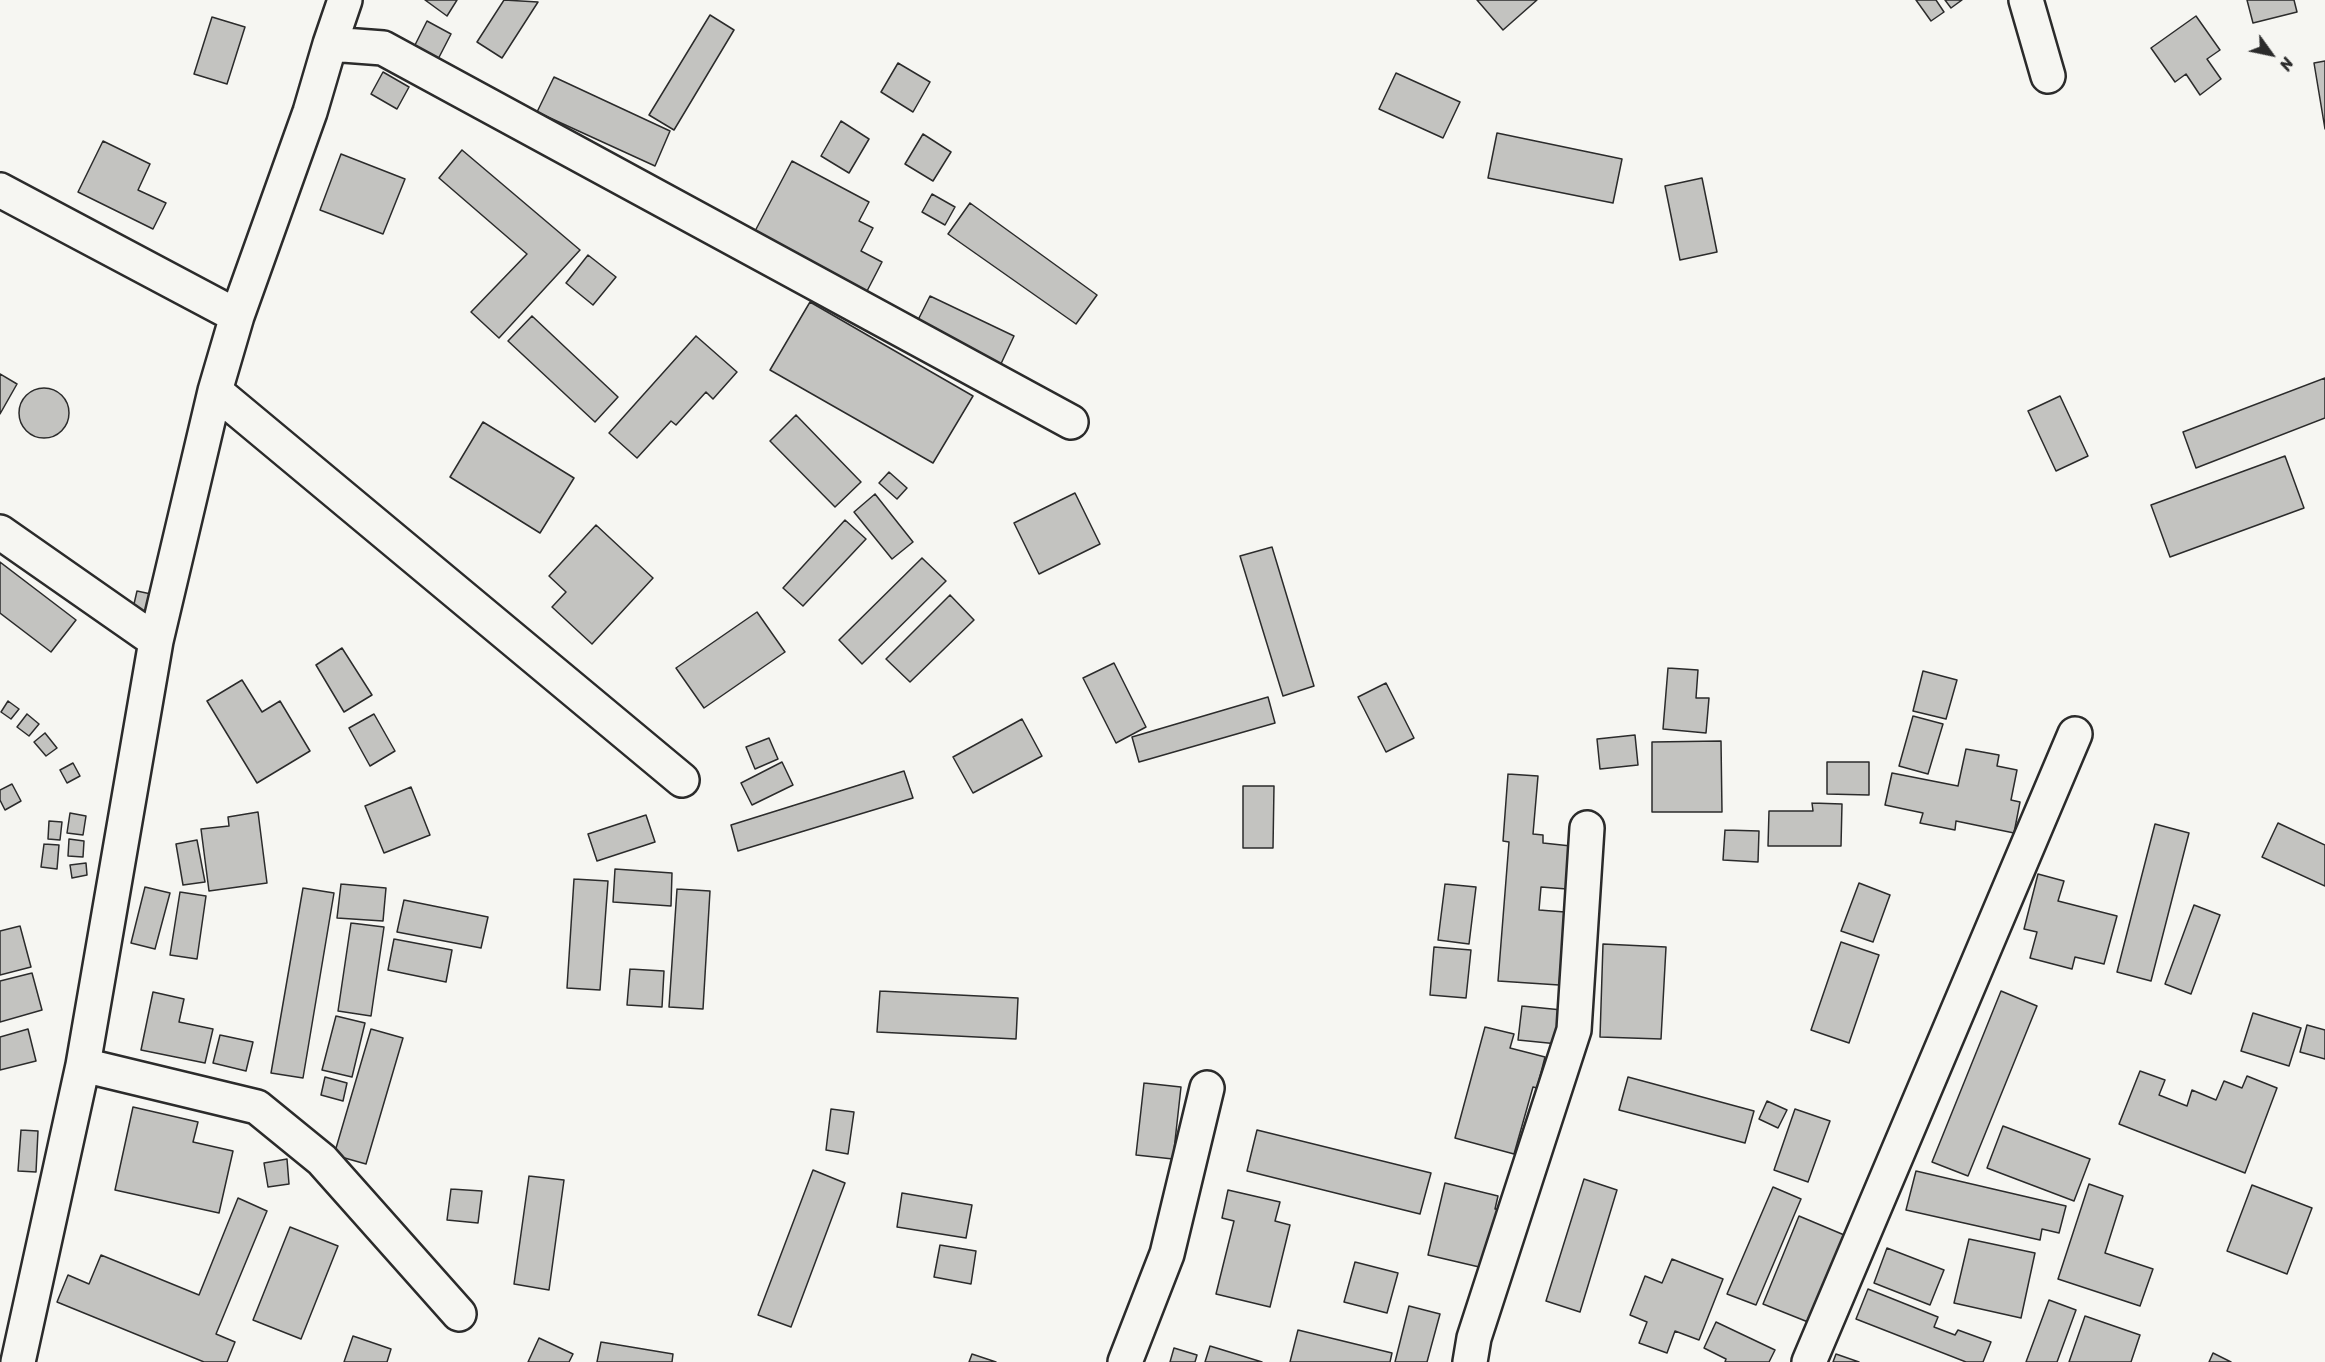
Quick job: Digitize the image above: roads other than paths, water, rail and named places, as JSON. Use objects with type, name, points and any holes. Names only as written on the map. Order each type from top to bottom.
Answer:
[{"type":"street","points":[[18,1362],[83,1065],[156,641],[215,391],[237,316],[310,112],[345,0]]},
{"type":"street","points":[[2026,0],[2048,76]]},
{"type":"street","points":[[330,44],[383,48],[1071,422]]},
{"type":"street","points":[[0,190],[237,316]]},
{"type":"street","points":[[215,391],[682,780]]},
{"type":"street","points":[[0,532],[156,641]]},
{"type":"street","points":[[1809,1362],[2075,734]]},
{"type":"street","points":[[1470,1362],[1474,1338],[1574,1030],[1587,828]]},
{"type":"street","points":[[83,1065],[257,1107],[322,1160],[459,1314]]},
{"type":"street","points":[[1125,1362],[1167,1254],[1207,1088]]}]
